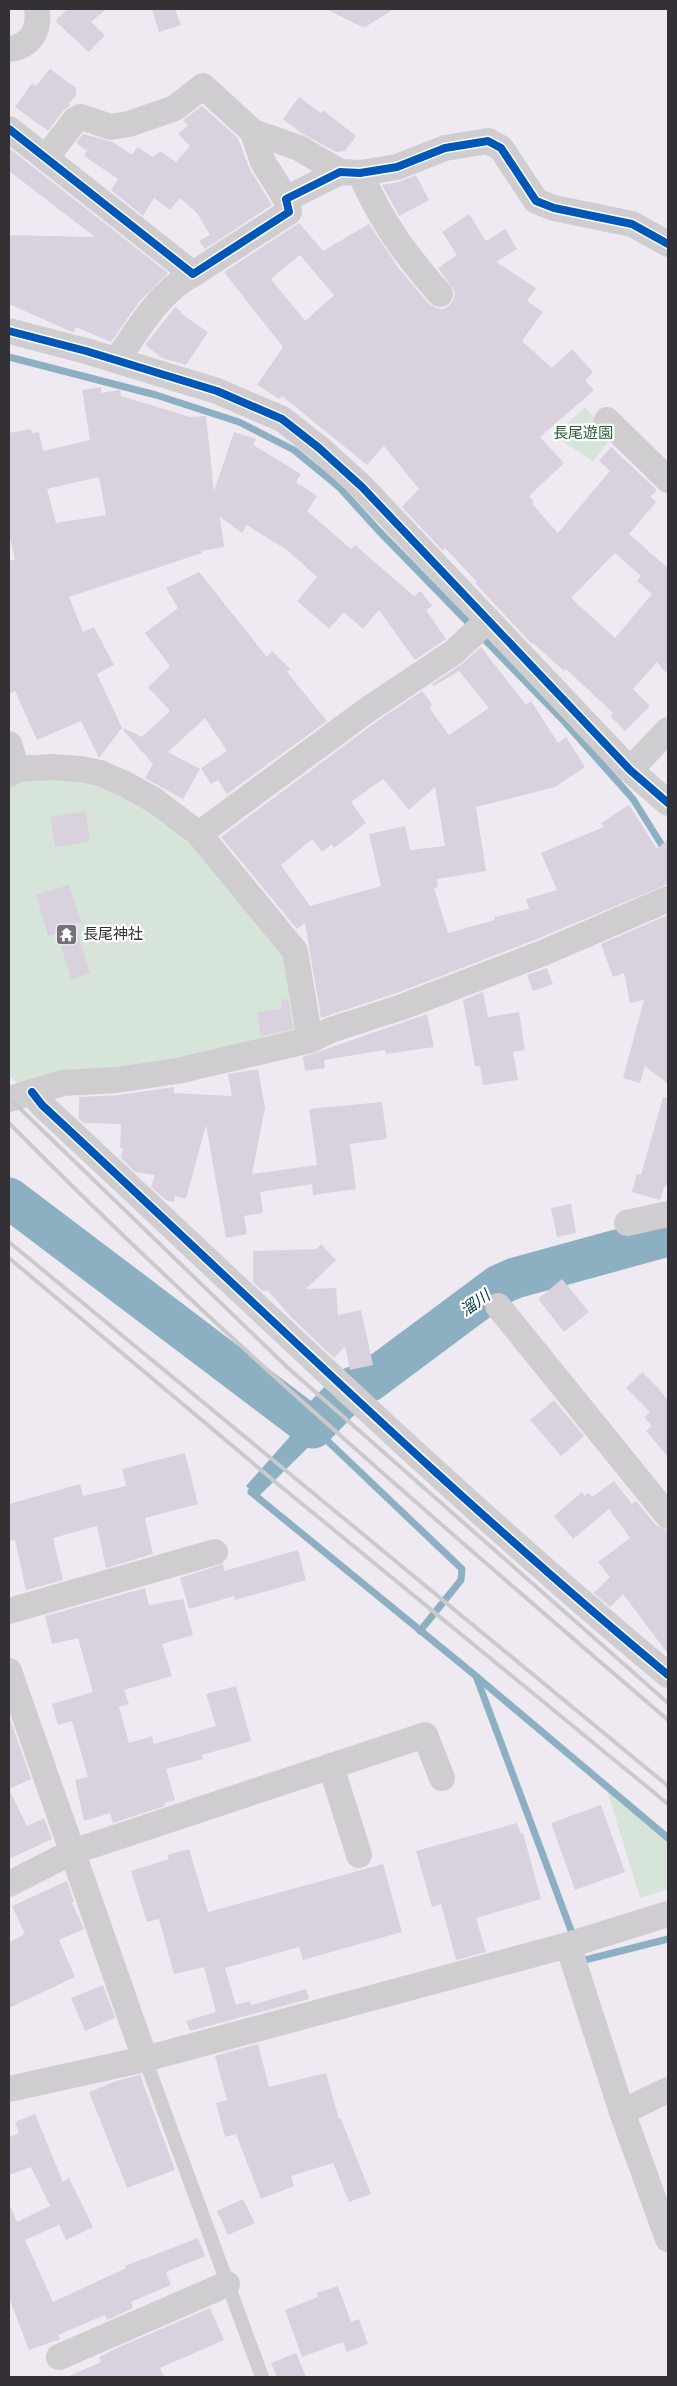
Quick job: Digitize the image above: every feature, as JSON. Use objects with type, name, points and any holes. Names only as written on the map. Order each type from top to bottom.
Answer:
[{"type":"street","points":[[9,49],[21,46],[32,38],[38,23],[37,9]]},
{"type":"street","points":[[46,158],[75,120],[82,117],[111,126],[128,124],[175,108],[203,86],[253,132],[299,148],[350,172],[397,243],[440,294]]},
{"type":"street","points":[[9,129],[193,274]]},
{"type":"street","points":[[117,360],[139,327],[176,282],[193,274],[289,212],[286,199],[263,162],[253,132]]},
{"type":"street","points":[[286,199],[350,172],[397,167],[445,148],[488,141],[501,148],[536,201],[554,208],[632,224],[668,244]]},
{"type":"street","points":[[9,331],[117,360],[217,391],[282,419],[319,448],[362,487],[630,770],[668,803]]},
{"type":"street","points":[[607,420],[668,480]]},
{"type":"street","points":[[199,834],[464,642],[487,621]]},
{"type":"street","points":[[630,770],[668,730]]},
{"type":"street","points":[[9,744],[13,771],[52,767],[100,773],[126,784],[154,800],[199,834],[295,951],[310,1040]]},
{"type":"street","points":[[20,1096],[63,1083],[117,1080],[177,1071],[310,1040],[331,1030],[402,1007],[543,953],[668,899]]},
{"type":"street","points":[[20,1096],[42,1104],[360,1404],[504,1533],[668,1675]]},
{"type":"street","points":[[627,1223],[668,1214]]},
{"type":"street","points":[[498,1306],[668,1516]]},
{"type":"street","points":[[9,1611],[215,1552]]},
{"type":"street","points":[[9,1671],[145,2060]]},
{"type":"street","points":[[9,1884],[72,1852],[425,1735],[442,1778]]},
{"type":"street","points":[[332,1766],[358,1855]]},
{"type":"street","points":[[9,2089],[145,2060],[568,1945],[668,1914]]},
{"type":"street","points":[[568,1945],[630,2109],[668,2239]]},
{"type":"street","points":[[630,2109],[668,2090]]},
{"type":"street","points":[[59,2357],[227,2284]]},
{"type":"lane","points":[[145,2060],[262,2377]]},
{"type":"green space","name":"長尾遊園","points":[[585,407],[611,438],[593,461],[554,436]]},
{"type":"green space","points":[[93,775],[194,839],[291,959],[304,1036],[21,1087],[9,1075],[9,784],[28,776]]},
{"type":"green space","points":[[607,1790],[668,1840],[668,1889],[640,1898]]},
{"type":"water","points":[[342,1378],[361,1395],[258,1497],[246,1486]]},
{"type":"building","points":[[67,9],[106,9],[91,22],[105,35],[89,52],[55,21]]},
{"type":"building","points":[[152,9],[175,9],[181,25],[159,32]]},
{"type":"building","points":[[326,9],[394,9],[367,26],[362,27]]},
{"type":"building","points":[[50,69],[76,88],[76,95],[69,104],[71,105],[63,111],[48,131],[15,107],[32,83],[36,86]]},
{"type":"building","points":[[299,97],[321,113],[323,110],[356,136],[345,151],[336,152],[301,133],[283,119]]},
{"type":"building","points":[[202,106],[238,138],[250,170],[272,205],[205,249],[199,241],[210,235],[197,213],[180,198],[170,210],[154,198],[143,216],[111,190],[118,179],[84,156],[87,151],[76,143],[83,134],[113,142],[132,155],[137,147],[153,157],[160,151],[176,162],[190,146],[178,134],[188,125],[183,120]]},
{"type":"building","points":[[9,148],[168,273],[139,302],[111,342],[76,327],[74,332],[72,332],[9,304],[9,235],[95,237],[9,171]]},
{"type":"building","points":[[416,175],[429,200],[399,216],[382,185],[399,182]]},
{"type":"building","points":[[469,214],[486,241],[505,229],[517,249],[496,262],[536,288],[527,301],[543,312],[522,341],[552,368],[572,349],[593,372],[585,381],[594,390],[540,437],[564,463],[529,496],[534,502],[532,504],[558,533],[610,471],[599,461],[611,447],[657,490],[650,497],[656,502],[629,534],[668,568],[668,675],[657,662],[633,689],[650,706],[625,731],[610,716],[613,713],[566,669],[564,671],[532,644],[445,548],[443,551],[402,507],[419,489],[384,446],[367,465],[282,396],[279,399],[257,385],[283,347],[224,272],[299,223],[323,251],[369,224],[400,270],[429,304],[443,309],[450,305],[455,292],[438,268],[457,255],[442,232]],"holes":[[[300,255],[334,295],[305,321],[271,279]],[[615,553],[641,576],[637,581],[652,594],[615,638],[571,598]]]},
{"type":"building","points":[[175,307],[181,311],[180,313],[208,332],[186,365],[162,358],[145,345]]},
{"type":"building","points":[[101,387],[101,393],[120,390],[121,396],[190,417],[206,416],[214,491],[234,432],[256,439],[253,445],[301,474],[296,482],[317,496],[307,511],[351,549],[355,545],[414,596],[421,591],[432,606],[426,610],[446,639],[415,660],[379,610],[363,629],[344,612],[329,629],[297,601],[317,577],[287,550],[247,525],[242,533],[220,517],[224,547],[201,551],[202,553],[69,597],[83,632],[94,627],[114,665],[97,674],[122,728],[99,758],[81,721],[37,740],[15,691],[9,694],[9,561],[15,559],[9,534],[9,433],[31,429],[32,433],[39,432],[43,451],[90,440],[82,390]],"holes":[[[99,477],[106,515],[56,523],[47,489]]]},
{"type":"building","points":[[199,572],[267,657],[272,651],[290,669],[287,672],[327,721],[227,794],[218,780],[211,784],[201,768],[227,751],[205,718],[168,752],[200,769],[183,799],[145,778],[153,764],[123,730],[124,728],[142,737],[170,711],[148,687],[170,666],[145,633],[178,608],[166,588]]},
{"type":"building","points":[[481,647],[526,705],[531,701],[558,743],[566,737],[585,767],[555,787],[476,807],[486,871],[437,879],[438,887],[434,888],[448,933],[495,920],[494,917],[529,909],[526,899],[557,890],[541,853],[604,827],[601,823],[629,805],[657,849],[668,839],[668,884],[537,939],[397,993],[321,1018],[305,923],[297,929],[221,837],[376,722],[422,691],[432,704],[430,709],[449,735],[489,708],[459,671],[434,686],[432,684],[462,664]],"holes":[[[383,779],[409,810],[435,787],[445,846],[410,850],[405,826],[369,834],[381,886],[310,906],[281,865],[312,839],[322,852],[332,844],[334,848],[366,823],[351,802]]]},
{"type":"building","points":[[86,811],[90,841],[55,847],[50,817]]},
{"type":"building","name":"長尾神社","points":[[69,885],[81,922],[75,924],[90,973],[71,979],[57,933],[48,936],[36,895]]},
{"type":"building","points":[[668,915],[668,1084],[645,1066],[640,1083],[623,1078],[644,1000],[630,1003],[624,973],[613,977],[601,944]]},
{"type":"building","points":[[547,968],[553,984],[533,991],[527,975]]},
{"type":"building","points":[[483,992],[488,1017],[519,1012],[525,1050],[513,1052],[518,1080],[483,1085],[480,1066],[475,1066],[463,1000]]},
{"type":"building","points":[[288,999],[293,1029],[261,1036],[257,1012],[282,1009],[281,1000]]},
{"type":"building","points":[[427,1014],[434,1047],[386,1054],[385,1050],[324,1060],[325,1068],[305,1071],[303,1057]]},
{"type":"building","points":[[258,1069],[265,1108],[252,1174],[317,1165],[309,1109],[382,1102],[387,1139],[350,1144],[356,1189],[313,1195],[312,1184],[260,1192],[263,1213],[244,1216],[247,1234],[226,1238],[206,1125],[186,1199],[175,1196],[174,1202],[166,1200],[151,1187],[155,1175],[135,1172],[121,1158],[123,1148],[120,1148],[121,1124],[84,1123],[79,1119],[79,1097],[119,1095],[174,1087],[174,1093],[232,1096],[228,1074]]},
{"type":"building","points":[[663,1097],[668,1098],[668,1186],[665,1185],[660,1200],[632,1192],[637,1174],[641,1175]]},
{"type":"building","points":[[571,1204],[576,1233],[557,1237],[551,1208]]},
{"type":"building","points":[[321,1244],[336,1260],[306,1289],[336,1288],[338,1315],[361,1310],[373,1365],[350,1370],[345,1346],[334,1358],[291,1317],[268,1291],[272,1290],[262,1291],[253,1282],[253,1251],[317,1249]]},
{"type":"building","points":[[562,1279],[589,1312],[564,1332],[538,1299]]},
{"type":"building","points":[[642,1372],[666,1398],[668,1396],[668,1457],[646,1431],[652,1426],[644,1417],[650,1412],[626,1388]]},
{"type":"building","points":[[554,1400],[584,1436],[561,1456],[530,1420]]},
{"type":"building","points":[[185,1453],[198,1504],[145,1518],[153,1554],[106,1568],[97,1526],[53,1538],[63,1580],[26,1590],[15,1540],[9,1541],[9,1504],[80,1484],[83,1496],[126,1486],[122,1469]]},
{"type":"building","points":[[614,1481],[632,1504],[636,1501],[656,1525],[668,1531],[668,1654],[623,1594],[610,1607],[594,1593],[610,1577],[598,1562],[630,1538],[609,1509],[573,1539],[554,1516],[582,1492],[585,1496],[588,1493],[592,1497]]},
{"type":"building","points":[[298,1550],[306,1580],[235,1600],[234,1596],[189,1609],[180,1578],[223,1564],[224,1571]]},
{"type":"building","points":[[145,1588],[149,1605],[183,1599],[193,1635],[162,1644],[172,1676],[124,1690],[129,1704],[119,1707],[129,1743],[152,1736],[154,1744],[216,1726],[206,1694],[236,1686],[251,1741],[202,1755],[203,1759],[166,1769],[175,1800],[164,1803],[165,1806],[113,1823],[110,1813],[84,1821],[75,1780],[88,1777],[72,1721],[58,1725],[52,1704],[93,1692],[78,1638],[52,1644],[45,1616]]},
{"type":"building","points":[[9,1716],[31,1779],[9,1789]]},
{"type":"building","points":[[9,1789],[27,1826],[44,1818],[52,1839],[9,1859]]},
{"type":"building","points":[[601,1805],[625,1872],[575,1890],[551,1823]]},
{"type":"building","points":[[517,1823],[521,1834],[523,1833],[541,1899],[476,1918],[486,1952],[456,1960],[441,1904],[432,1907],[416,1851]]},
{"type":"building","points":[[189,1849],[208,1912],[383,1864],[402,1932],[303,1960],[299,1947],[225,1968],[236,2005],[250,2001],[251,2005],[306,1989],[309,1999],[190,2031],[186,2021],[216,2012],[204,1967],[174,1974],[159,1919],[147,1922],[131,1871],[169,1859],[167,1855]]},
{"type":"building","points":[[67,1881],[74,1902],[72,1903],[84,1929],[59,1940],[75,1977],[9,2008],[9,1942],[25,1934],[12,1906]]},
{"type":"building","points":[[103,1985],[115,2018],[85,2031],[71,1998]]},
{"type":"building","points":[[258,2044],[269,2087],[326,2073],[339,2119],[341,2119],[371,2194],[349,2202],[333,2163],[291,2176],[294,2186],[261,2199],[236,2134],[225,2137],[216,2103],[227,2100],[215,2056]]},
{"type":"building","points":[[140,2075],[175,2170],[127,2188],[89,2092],[116,2081]]},
{"type":"building","points":[[35,2114],[63,2182],[69,2178],[93,2227],[66,2240],[59,2225],[25,2240],[53,2302],[126,2268],[125,2266],[198,2238],[205,2256],[166,2272],[171,2285],[131,2302],[133,2308],[107,2320],[105,2315],[58,2335],[60,2339],[29,2350],[9,2298],[9,2203],[17,2222],[50,2206],[31,2167],[9,2175],[9,2137],[19,2133],[15,2122]]},
{"type":"building","points":[[243,2199],[255,2223],[228,2235],[217,2211]]},
{"type":"building","points":[[338,2286],[351,2322],[359,2319],[368,2344],[347,2352],[343,2342],[302,2357],[285,2310],[318,2297],[317,2293]]},
{"type":"building","points":[[210,2308],[224,2340],[160,2368],[164,2377],[67,2377],[101,2362],[99,2357],[117,2348]]},
{"type":"building","points":[[296,2353],[306,2377],[277,2377],[271,2363]]},
{"type":"waterway","points":[[9,357],[156,395],[239,422],[294,450],[339,487],[378,530],[561,718],[633,799],[668,855]]},
{"type":"waterway","name":"溜川","points":[[9,1198],[313,1428],[353,1387],[370,1381],[499,1285],[515,1278],[668,1236]]},
{"type":"waterway","points":[[315,1429],[462,1569],[461,1580],[420,1631]]},
{"type":"waterway","points":[[257,1486],[251,1492],[476,1676],[572,1933]]},
{"type":"waterway","points":[[477,1677],[668,1838]]},
{"type":"waterway","points":[[583,1964],[581,1961],[668,1939]]},
{"type":"railway","points":[[9,1098],[287,1367],[668,1703]]},
{"type":"railway","points":[[9,1123],[168,1278],[250,1354],[415,1502],[668,1720]]},
{"type":"railway","points":[[9,1242],[668,1786]]},
{"type":"railway","points":[[9,1258],[273,1480],[668,1804]]},
{"type":"cycle path","points":[[9,129],[193,274],[289,212],[286,199],[340,172],[360,173],[397,167],[445,148],[488,141],[501,148],[536,201],[554,208],[632,224],[668,244]]},
{"type":"cycle path","points":[[9,331],[86,351],[217,391],[282,419],[319,448],[362,487],[630,770],[668,803]]},
{"type":"cycle path","points":[[32,1092],[42,1105],[429,1466],[587,1607],[668,1675]]},
{"type":"place","name":"長尾神社","points":[[67,934]]}]
